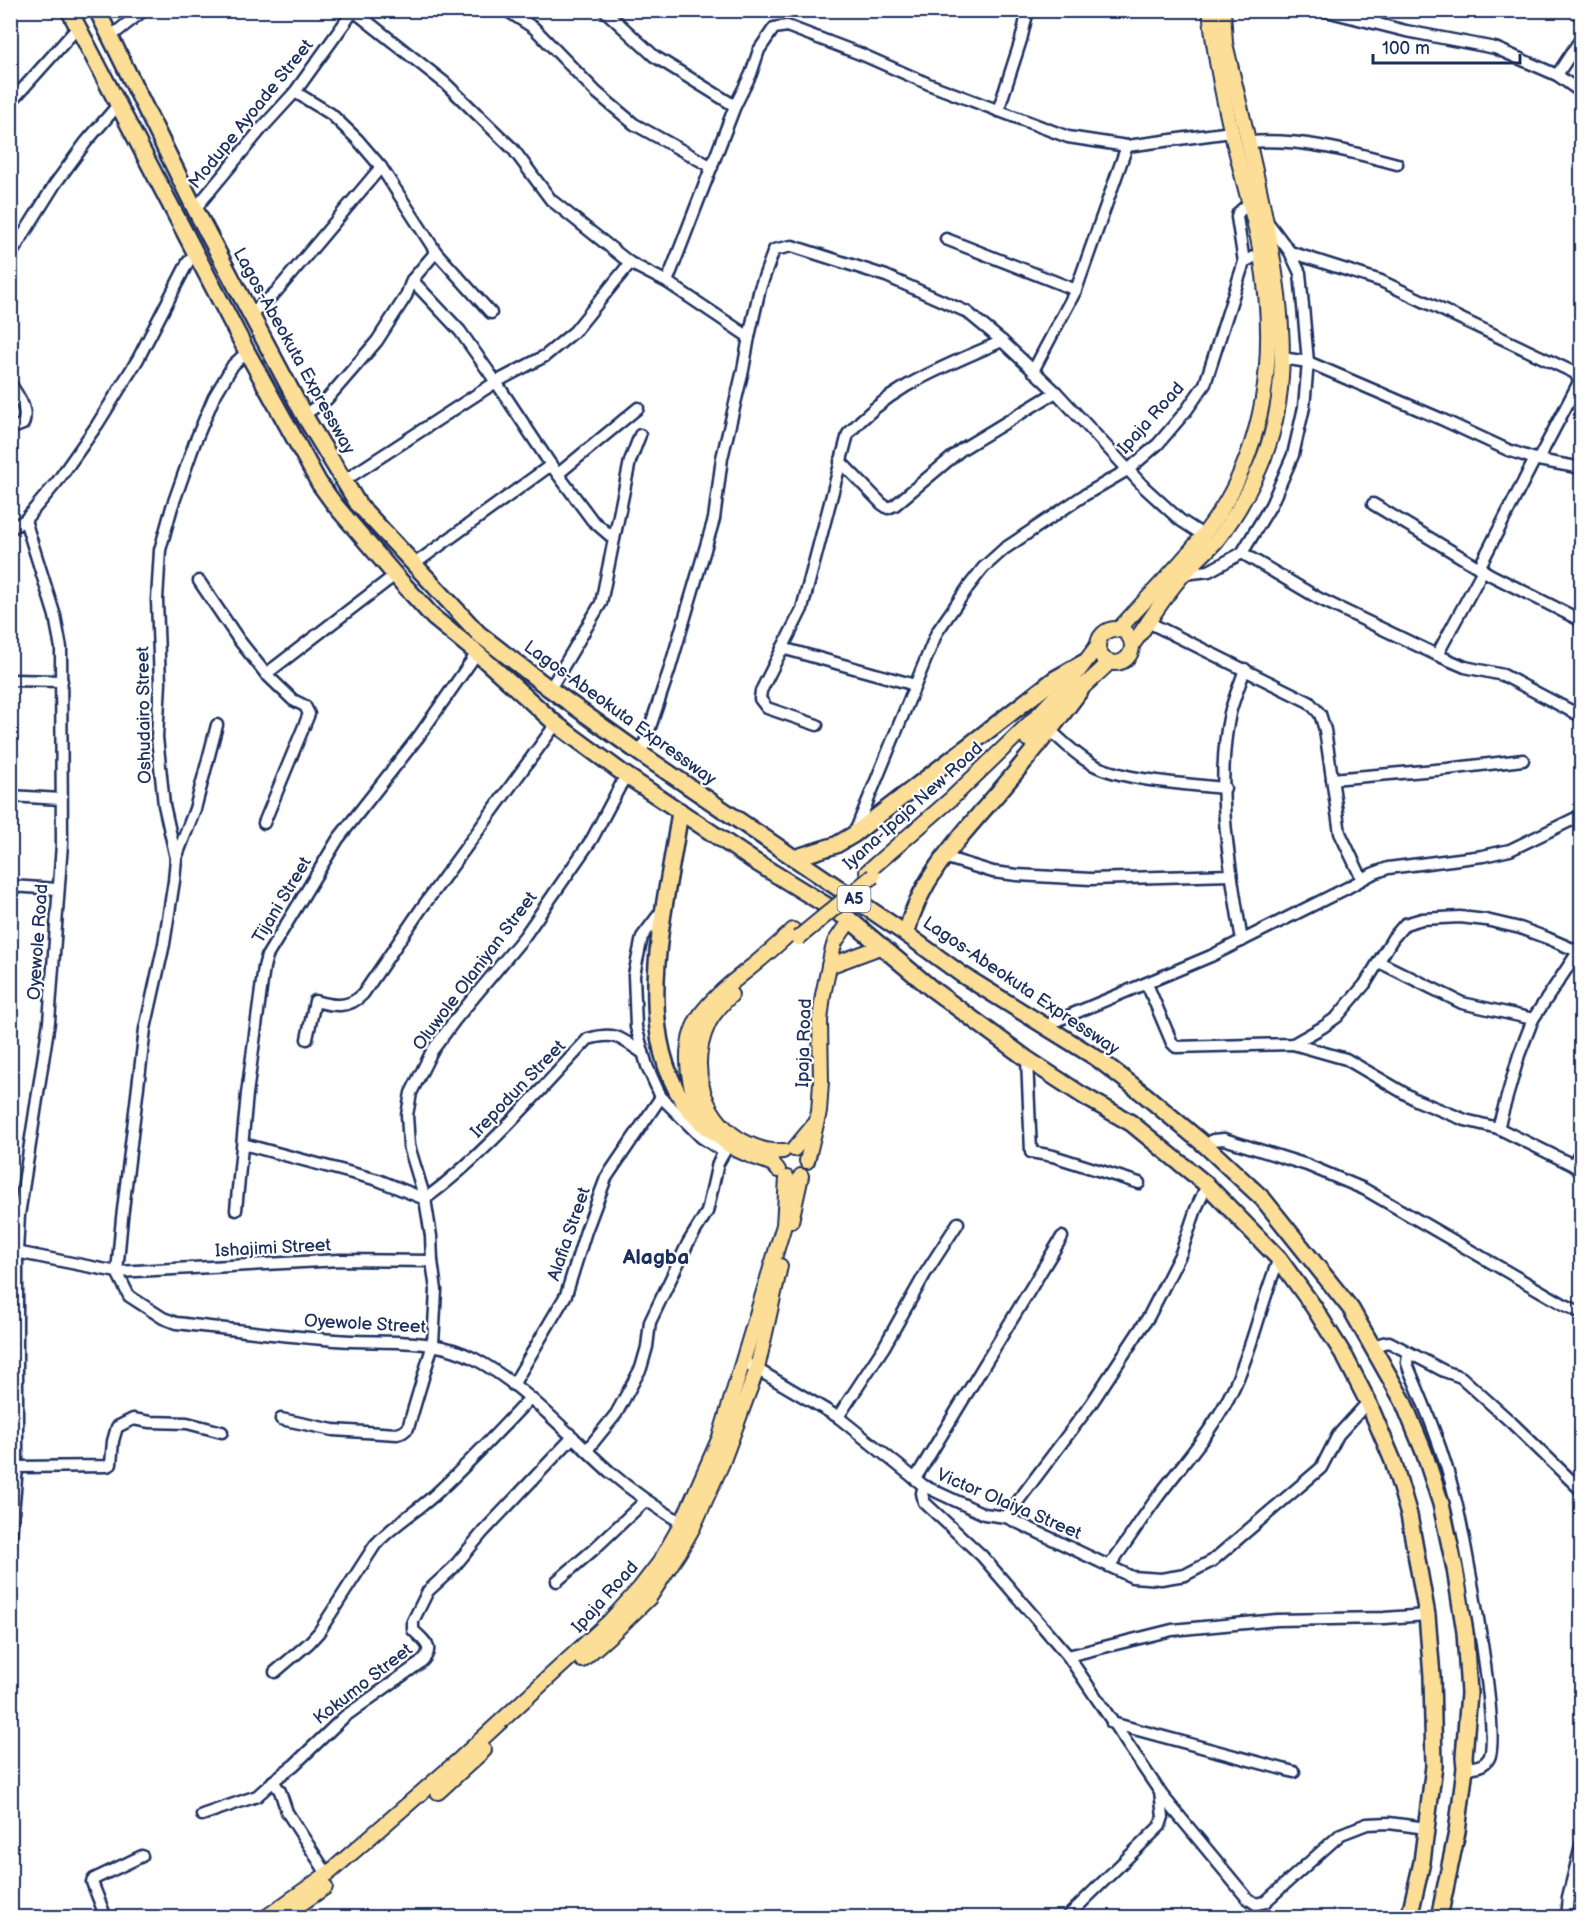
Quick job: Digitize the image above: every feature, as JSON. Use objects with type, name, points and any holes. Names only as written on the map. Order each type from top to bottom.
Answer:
[{"type":"highway","name":"A5","points":[[69,10],[247,352],[319,483],[335,506],[435,618],[556,724],[626,775],[754,861],[850,920],[932,989],[1027,1059],[1082,1095],[1131,1123],[1207,1185],[1279,1259],[1313,1306],[1345,1357],[1368,1402],[1393,1461],[1406,1504],[1427,1615],[1432,1676],[1434,1766],[1422,1862],[1409,1917]]},
{"type":"highway","name":"Lagos-Abeokuta Expressway","points":[[97,10],[195,210],[318,440],[358,504],[479,634],[550,689],[641,754],[906,934],[961,974],[1098,1059],[1206,1146],[1263,1199],[1351,1309],[1403,1401],[1424,1452],[1441,1504],[1455,1569],[1464,1632],[1469,1693],[1465,1768],[1457,1832],[1439,1917]]},
{"type":"highway","points":[[794,858],[836,846],[853,835],[1055,679],[1083,663]]},
{"type":"highway","points":[[906,934],[928,879],[944,857],[1051,732],[1081,689]]},
{"type":"highway","points":[[680,811],[663,909],[655,991],[657,1020],[663,1059],[674,1087],[691,1112],[723,1144]]},
{"type":"main road","points":[[1132,645],[1128,635],[1118,630],[1107,631],[1102,635],[1098,645],[1101,656],[1110,662],[1123,661],[1131,652],[1132,645],[1177,581],[1217,539],[1233,516],[1256,478],[1278,416],[1282,358],[1281,314],[1267,253],[1249,203],[1232,132],[1212,32],[1210,10]]},
{"type":"main road","points":[[1118,630],[1152,595],[1203,535],[1236,482],[1253,442],[1263,405],[1269,361],[1266,220],[1225,43],[1223,10]]},
{"type":"main road","name":"Iyana-Ipaja New Road","points":[[870,874],[1000,752],[1074,677],[1098,645]]},
{"type":"main road","name":"Iyana-Ipaja New Road","points":[[723,1144],[699,1109],[689,1083],[688,1065],[693,1030],[700,1016],[724,990],[938,821],[1110,662]]},
{"type":"main road","name":"Ipaja Road","points":[[807,1161],[817,1121],[821,1082],[820,1021],[828,966],[835,942],[850,920]]},
{"type":"main road","name":"Iyana-Ipaja New Road","points":[[788,1150],[771,1153],[746,1143],[730,1133],[711,1111],[699,1079],[699,1060],[708,1024],[722,1004],[796,934]]},
{"type":"main road","points":[[828,966],[883,946]]},
{"type":"main road","points":[[782,1174],[777,1162],[817,1121]]},
{"type":"main road","points":[[723,1144],[772,1164],[782,1174],[792,1179],[801,1176],[806,1169],[807,1161],[802,1153],[788,1150]]},
{"type":"main road","name":"Ipaja Road","points":[[283,1913],[460,1759],[609,1622],[660,1562],[682,1523],[720,1437],[784,1225],[782,1174]]},
{"type":"main road","name":"Ipaja Road","points":[[265,1917],[283,1913],[334,1880],[406,1819],[649,1598],[693,1527],[722,1463],[757,1369],[801,1176]]},
{"type":"street","points":[[109,38],[144,10]]},
{"type":"street","points":[[506,10],[534,28],[596,92],[634,124],[712,167]]},
{"type":"street","points":[[604,10],[654,56],[735,106]]},
{"type":"street","points":[[998,111],[1021,40],[1028,10]]},
{"type":"street","points":[[1322,10],[1406,31],[1496,48],[1557,75],[1581,93]]},
{"type":"street","points":[[1374,22],[1379,10]]},
{"type":"street","points":[[354,11],[445,83],[513,149],[551,200],[630,263],[667,282],[748,337]]},
{"type":"street","name":"Modupe Ayoade Street","points":[[195,210],[262,128],[295,92],[354,11]]},
{"type":"street","points":[[10,103],[79,26]]},
{"type":"street","points":[[667,282],[735,106],[751,74],[759,50],[774,28],[787,26],[1068,137],[1127,146],[1232,132]]},
{"type":"street","points":[[1557,75],[1581,37]]},
{"type":"street","points":[[295,92],[331,114],[357,139],[381,167],[436,252],[491,313]]},
{"type":"street","points":[[10,256],[55,184],[86,142],[118,105]]},
{"type":"street","points":[[1249,142],[1316,145],[1397,164]]},
{"type":"street","points":[[1034,371],[1076,290],[1127,146]]},
{"type":"street","points":[[251,314],[276,292],[381,167]]},
{"type":"street","points":[[1249,203],[1236,217],[1244,262],[1267,253]]},
{"type":"street","points":[[1184,574],[1209,571],[1242,553],[1271,505],[1293,455],[1304,407],[1308,362],[1300,273],[1290,252],[1266,220]]},
{"type":"street","points":[[946,239],[1076,290]]},
{"type":"street","points":[[641,754],[669,671],[714,519],[722,458],[743,370],[748,337],[760,288],[774,250],[792,246],[886,276],[967,312],[1002,341],[1056,392],[1130,469],[1145,488],[1180,520],[1203,535]]},
{"type":"street","points":[[10,530],[26,520],[57,482],[97,425],[138,360],[188,262],[196,252]]},
{"type":"street","points":[[304,415],[327,399],[376,340],[406,296],[412,280],[436,252]]},
{"type":"street","points":[[1290,252],[1381,281],[1575,373],[1579,380],[1437,655]]},
{"type":"street","name":"Ipaja Road","points":[[853,835],[937,632],[949,613],[983,568],[1004,549],[1083,496],[1130,469],[1158,444],[1186,411],[1205,384],[1244,262]]},
{"type":"street","points":[[345,480],[496,382],[545,356],[575,331],[630,263]]},
{"type":"street","points":[[412,280],[460,331],[554,470],[592,520],[614,539]]},
{"type":"street","points":[[817,725],[767,708],[760,699],[761,691],[802,609],[848,434],[864,415],[907,384],[1002,341]]},
{"type":"street","name":"Oshudairo Street","points":[[117,1272],[145,1029],[164,944],[176,858],[164,805],[157,737],[160,683],[157,600],[160,550],[172,507],[214,397],[233,365],[247,352]]},
{"type":"street","points":[[1282,358],[1308,362],[1441,418],[1508,450],[1537,460],[1581,468]]},
{"type":"street","points":[[10,383],[25,410],[23,424],[10,429]]},
{"type":"street","points":[[840,461],[877,500],[888,508],[962,449],[1056,392]]},
{"type":"street","points":[[413,565],[554,470],[638,408]]},
{"type":"street","points":[[550,689],[601,603],[630,461],[640,435]]},
{"type":"street","points":[[1373,504],[1481,569],[1581,621]]},
{"type":"street","name":"Oyewole Road","points":[[10,1548],[17,1467],[14,1252],[49,1022],[62,844],[61,648],[55,616],[26,520]]},
{"type":"street","points":[[1242,553],[1318,598],[1437,655],[1466,667],[1503,675],[1575,714],[1581,715]]},
{"type":"street","points":[[266,674],[395,575]]},
{"type":"street","points":[[199,581],[239,640],[266,674],[293,700],[305,706],[309,714],[264,823]]},
{"type":"street","points":[[1148,622],[1309,702],[1320,714],[1325,730],[1340,833],[1362,879]]},
{"type":"street","points":[[782,648],[915,685]]},
{"type":"street","name":"Tijani Street","points":[[237,1210],[247,1094],[267,956],[338,839],[419,736],[477,653]]},
{"type":"street","points":[[1242,941],[1227,848],[1223,765],[1230,712],[1245,669]]},
{"type":"street","points":[[10,680],[62,681]]},
{"type":"street","points":[[307,1039],[315,1001],[328,1005],[347,1004],[358,1000],[421,909],[556,724]]},
{"type":"street","points":[[176,858],[195,809],[217,725]]},
{"type":"street","points":[[1051,732],[1088,762],[1113,773],[1225,788]]},
{"type":"street","points":[[1332,779],[1523,760]]},
{"type":"street","name":"Oluwole Olaniyan Street","points":[[281,1419],[333,1430],[388,1433],[403,1432],[408,1428],[433,1344],[436,1290],[425,1199],[409,1146],[407,1115],[411,1093],[432,1051],[524,937],[591,839],[626,775]]},
{"type":"street","points":[[10,796],[61,799]]},
{"type":"street","points":[[1044,1026],[1147,984],[1242,941],[1388,868],[1483,856],[1510,850],[1581,815]]},
{"type":"street","points":[[944,857],[993,872],[1017,876],[1091,879],[1231,875]]},
{"type":"street","points":[[10,886],[58,889]]},
{"type":"street","points":[[587,1450],[616,1414],[637,1376],[647,1347],[650,1322],[688,1243],[706,1212],[723,1144],[701,1137],[661,1097],[643,1053],[636,1027],[634,975],[642,937],[663,909]]},
{"type":"street","points":[[1293,1044],[1313,1034],[1337,1017],[1351,1002],[1405,924],[1422,919],[1460,917],[1520,928],[1547,938],[1580,953],[1533,1019],[1519,1055],[1498,1128]]},
{"type":"street","points":[[1380,962],[1462,1003],[1533,1019]]},
{"type":"street","points":[[1147,984],[1172,1043],[1176,1047],[1293,1044],[1346,1059],[1416,1100],[1464,1120],[1498,1128],[1577,1168],[1581,1149]]},
{"type":"street","name":"Irepodun Street","points":[[425,1199],[474,1158],[588,1039],[603,1035],[618,1037],[643,1053]]},
{"type":"street","points":[[1027,1059],[1031,1152],[1053,1156],[1139,1183]]},
{"type":"street","name":"Alafia Street","points":[[513,1384],[566,1295],[606,1178],[661,1097]]},
{"type":"street","points":[[1206,1146],[1213,1140],[1224,1139],[1267,1151],[1364,1189],[1581,1313]]},
{"type":"street","points":[[243,1144],[378,1180],[425,1199]]},
{"type":"street","points":[[1006,1517],[1091,1404],[1149,1316],[1181,1253],[1207,1185]]},
{"type":"street","points":[[838,1417],[884,1347],[925,1274],[958,1223]]},
{"type":"street","points":[[1062,1237],[920,1483],[924,1502],[982,1556],[1068,1656],[1160,1792],[1247,1898],[1256,1904],[1265,1902],[1341,1834],[1367,1824],[1389,1823],[1426,1830]]},
{"type":"street","points":[[14,1252],[117,1272]]},
{"type":"street","points":[[1109,1566],[1156,1499],[1202,1441],[1233,1390],[1269,1282],[1279,1259]]},
{"type":"street","name":"Ishajimi Street","points":[[117,1272],[340,1260],[432,1261]]},
{"type":"street","name":"Oyewole Street","points":[[117,1272],[129,1296],[163,1318],[176,1323],[302,1338],[433,1344],[474,1358],[530,1398],[645,1501],[682,1523]]},
{"type":"street","points":[[1373,1347],[1389,1342],[1444,1371],[1461,1377],[1581,1491]]},
{"type":"street","points":[[1408,1353],[1409,1369],[1432,1423],[1455,1497],[1468,1562],[1487,1686],[1491,1717],[1491,1756],[1486,1763],[1478,1767],[1465,1768]]},
{"type":"street","name":"Victor Olaiya Street","points":[[743,1361],[838,1417],[920,1483],[984,1514],[1006,1517],[1132,1577],[1161,1579],[1185,1575],[1212,1561],[1321,1468],[1338,1435],[1368,1402]]},
{"type":"street","points":[[275,1672],[319,1632],[375,1545],[436,1493],[530,1398]]},
{"type":"street","points":[[17,1467],[107,1466],[111,1464],[117,1427],[133,1419],[187,1424],[222,1432]]},
{"type":"street","name":"Kokumo Street","points":[[202,1815],[257,1796],[294,1765],[344,1717],[428,1656],[428,1645],[413,1630],[413,1621],[428,1592],[453,1568],[483,1532],[573,1437]]},
{"type":"street","points":[[557,1581],[645,1501]]},
{"type":"street","points":[[1068,1656],[1172,1630],[1277,1620],[1427,1615]]},
{"type":"street","points":[[1112,1723],[1294,1772]]},
{"type":"street","points":[[273,1781],[280,1791],[287,1812],[327,1874]]},
{"type":"street","points":[[1066,1917],[1160,1826],[1163,1817],[1160,1792]]},
{"type":"street","points":[[1566,1917],[1568,1897],[1581,1842]]},
{"type":"street","points":[[106,1917],[92,1882],[142,1856]]},
{"type":"district","name":"Alagba","points":[[656,1257]]}]
